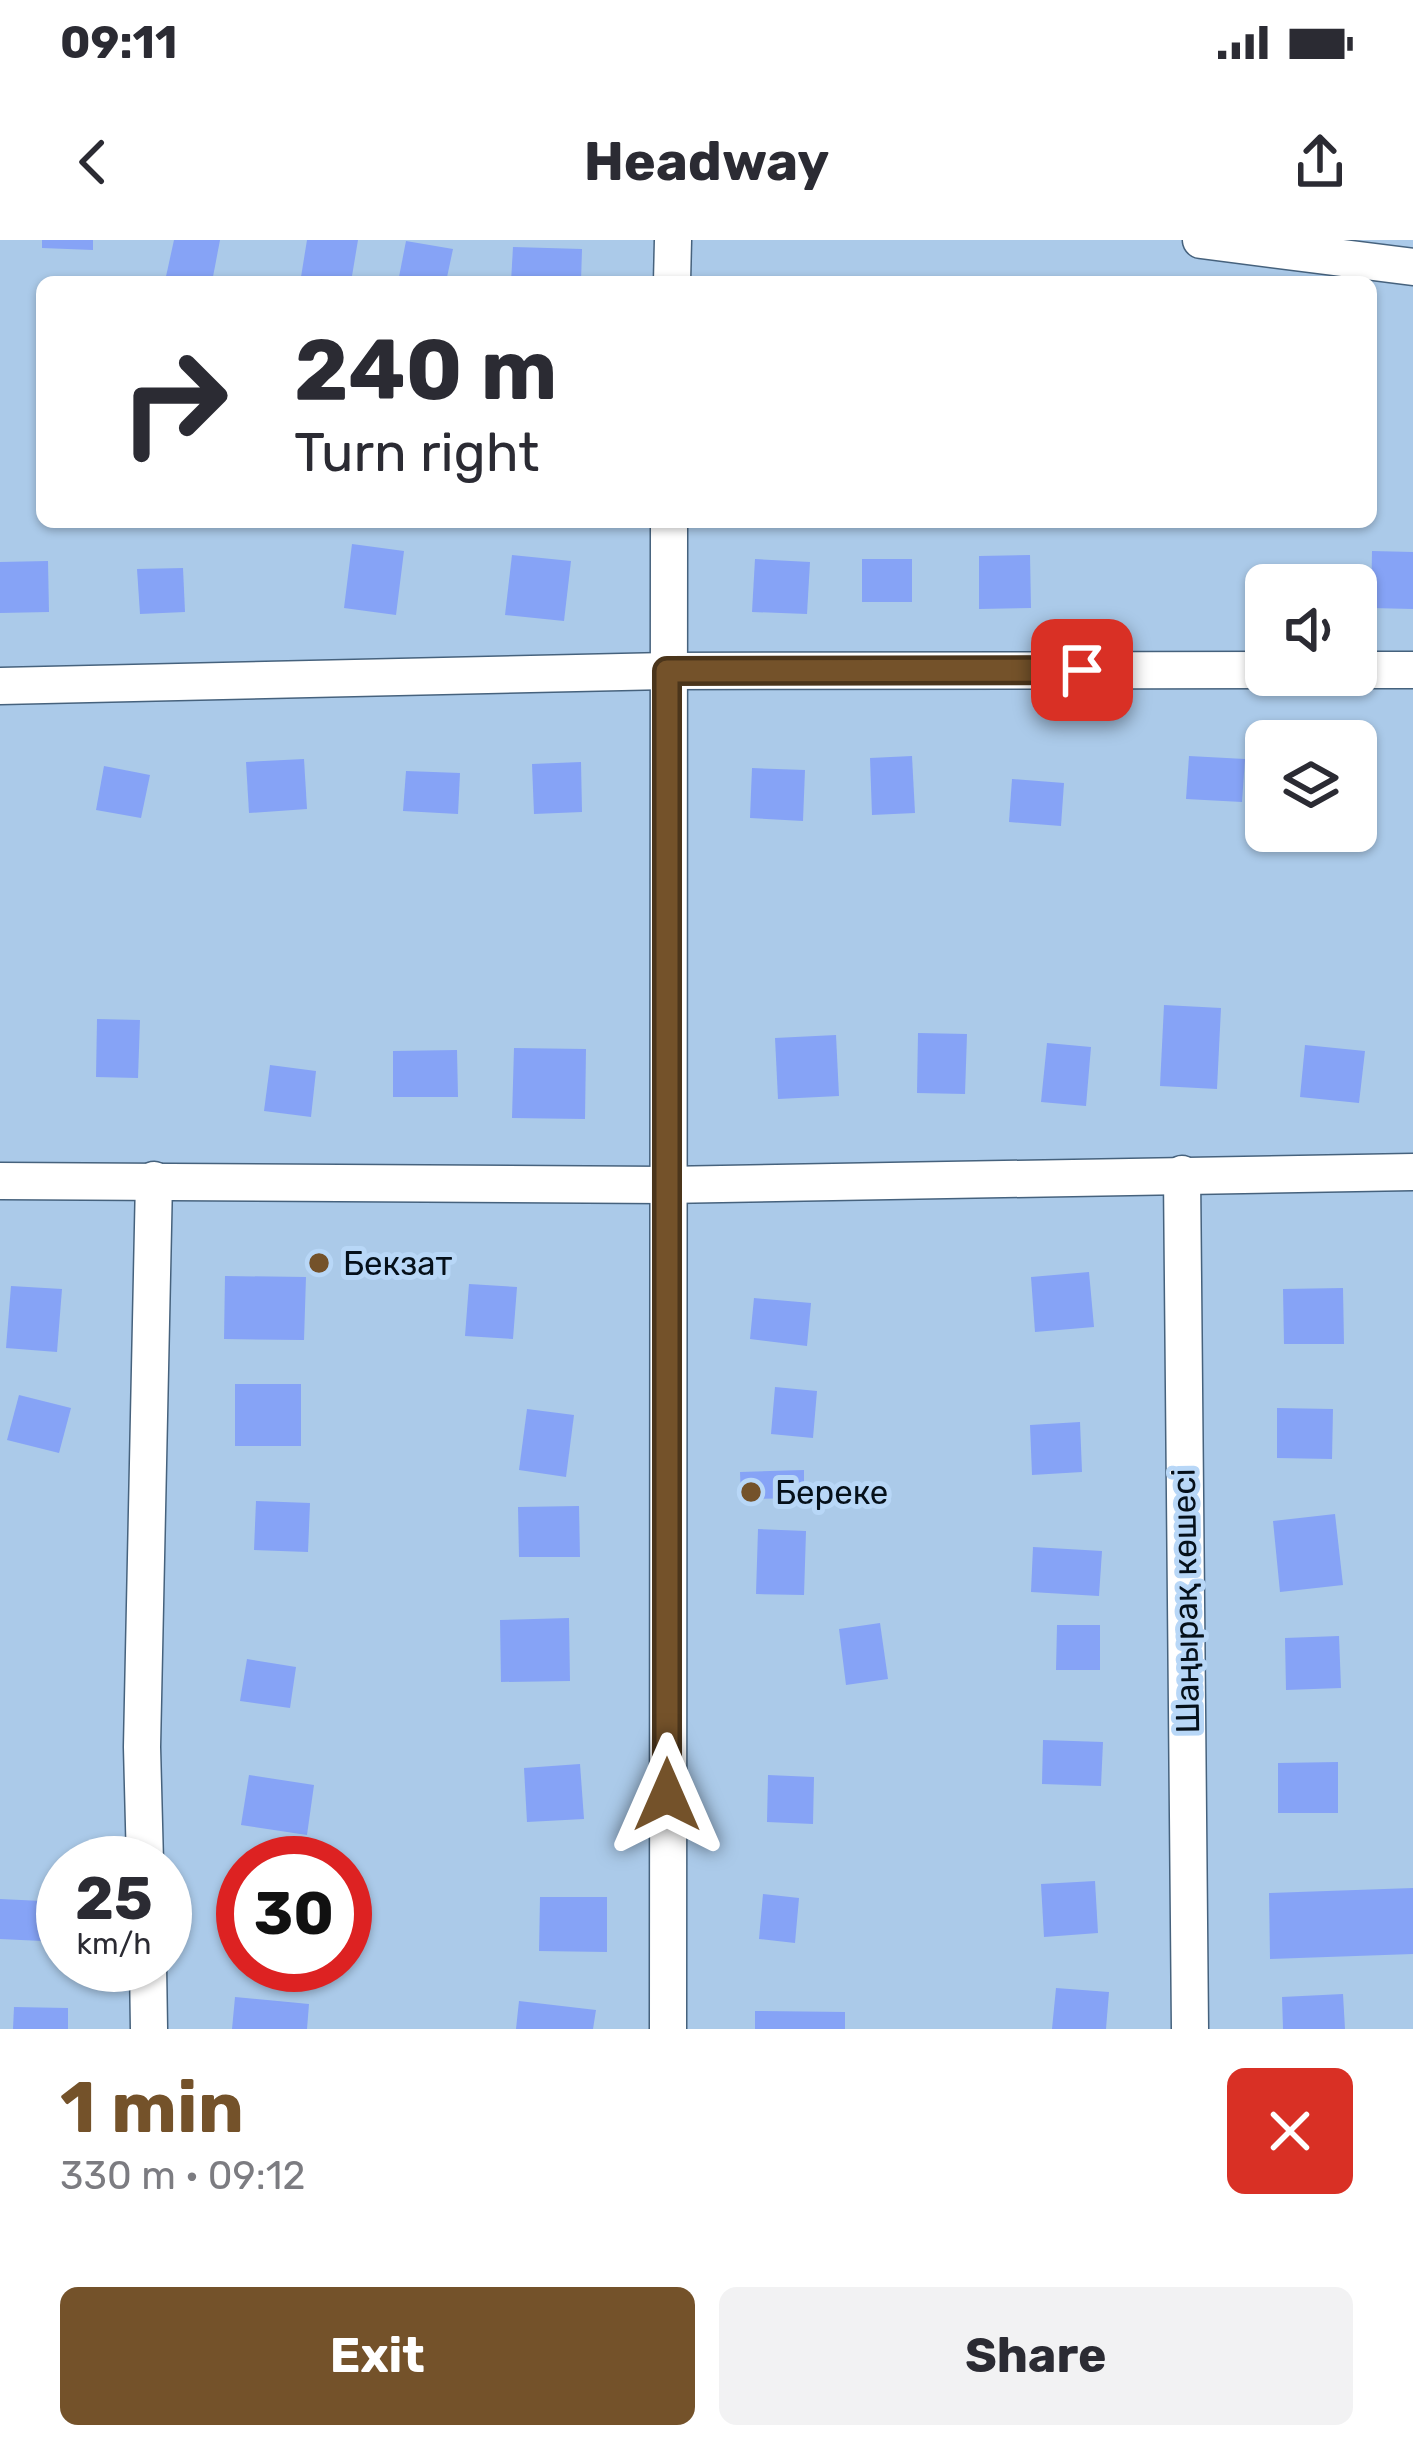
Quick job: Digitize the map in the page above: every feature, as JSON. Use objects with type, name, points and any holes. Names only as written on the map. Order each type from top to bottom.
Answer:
[{"type":"street","points":[[672,276],[673,240]]},
{"type":"street","points":[[1201,240],[1413,267]]},
{"type":"street","points":[[668,2029],[669,528]]},
{"type":"street","points":[[0,686],[667,671],[1245,670]]},
{"type":"street","points":[[1377,670],[1413,670]]},
{"type":"street","points":[[0,1180],[665,1185],[1413,1172]]},
{"type":"street","name":"Шаңырақ көшесі","points":[[1182,1174],[1190,2029]]},
{"type":"street","points":[[144,1836],[142,1747],[154,1180]]},
{"type":"street","points":[[148,1992],[149,2029]]},
{"type":"building","points":[[42,240],[93,240],[93,250],[42,248]]},
{"type":"building","points":[[174,240],[220,240],[213,276],[166,276]]},
{"type":"building","points":[[307,240],[358,240],[352,276],[301,276]]},
{"type":"building","points":[[406,241],[453,249],[447,276],[399,276]]},
{"type":"building","points":[[513,247],[582,249],[581,276],[511,276]]},
{"type":"building","points":[[352,544],[404,551],[396,615],[344,608]]},
{"type":"building","points":[[1372,551],[1413,552],[1413,609],[1377,608],[1377,564],[1372,564]]},
{"type":"building","points":[[512,555],[571,561],[564,621],[505,615]]},
{"type":"building","points":[[1030,555],[1031,608],[979,609],[979,556]]},
{"type":"building","points":[[755,559],[810,562],[807,614],[752,612]]},
{"type":"building","points":[[862,559],[912,559],[912,602],[862,602]]},
{"type":"building","points":[[48,561],[49,612],[0,613],[0,562]]},
{"type":"building","points":[[183,568],[185,612],[140,614],[137,569]]},
{"type":"building","points":[[912,756],[915,813],[872,815],[870,758]]},
{"type":"building","points":[[1189,756],[1245,759],[1242,802],[1186,799]]},
{"type":"building","points":[[304,759],[307,809],[249,813],[246,762]]},
{"type":"building","points":[[581,762],[582,812],[534,814],[532,764]]},
{"type":"building","points":[[104,766],[150,775],[141,818],[96,810]]},
{"type":"building","points":[[752,768],[805,770],[803,821],[750,818]]},
{"type":"building","points":[[406,771],[460,773],[458,814],[403,811]]},
{"type":"building","points":[[1012,779],[1064,783],[1061,826],[1009,822]]},
{"type":"building","points":[[1164,1005],[1221,1008],[1217,1089],[1160,1086]]},
{"type":"building","points":[[97,1019],[140,1020],[138,1078],[96,1077]]},
{"type":"building","points":[[918,1033],[967,1034],[965,1094],[917,1093]]},
{"type":"building","points":[[836,1035],[839,1096],[778,1099],[775,1038]]},
{"type":"building","points":[[1047,1043],[1091,1047],[1086,1106],[1041,1102]]},
{"type":"building","points":[[1305,1045],[1365,1051],[1359,1103],[1300,1097]]},
{"type":"building","points":[[514,1048],[586,1049],[585,1119],[512,1118]]},
{"type":"building","points":[[457,1050],[458,1097],[393,1097],[393,1051]]},
{"type":"building","points":[[270,1065],[316,1071],[311,1117],[264,1111]]},
{"type":"building","points":[[1089,1272],[1094,1327],[1035,1332],[1031,1277]]},
{"type":"building","points":[[225,1276],[306,1277],[304,1340],[224,1339]]},
{"type":"building","points":[[469,1284],[517,1287],[513,1339],[465,1336]]},
{"type":"building","points":[[11,1286],[62,1289],[57,1352],[6,1348]]},
{"type":"building","points":[[1343,1288],[1344,1344],[1284,1344],[1283,1289]]},
{"type":"building","points":[[754,1298],[811,1303],[807,1346],[750,1339]]},
{"type":"building","points":[[235,1384],[301,1384],[301,1446],[235,1446]]},
{"type":"building","points":[[775,1387],[817,1391],[813,1438],[771,1434]]},
{"type":"building","points":[[19,1395],[71,1408],[59,1453],[7,1440]]},
{"type":"building","points":[[1277,1408],[1333,1409],[1332,1459],[1277,1458]]},
{"type":"building","points":[[527,1409],[574,1415],[566,1477],[519,1470]]},
{"type":"building","points":[[1080,1422],[1082,1472],[1032,1475],[1030,1425]]},
{"type":"building","points":[[804,1470],[804,1498],[741,1499],[740,1472]]},
{"type":"building","points":[[256,1501],[310,1503],[308,1552],[254,1550]]},
{"type":"building","points":[[579,1506],[580,1557],[519,1557],[518,1507]]},
{"type":"building","points":[[1335,1514],[1343,1585],[1280,1592],[1273,1521]]},
{"type":"building","points":[[758,1529],[806,1531],[804,1595],[756,1594]]},
{"type":"building","points":[[1033,1547],[1102,1551],[1099,1596],[1031,1592]]},
{"type":"building","points":[[569,1618],[570,1681],[501,1682],[500,1620]]},
{"type":"building","points":[[880,1623],[888,1679],[846,1685],[839,1629]]},
{"type":"building","points":[[1057,1625],[1100,1625],[1100,1670],[1056,1670]]},
{"type":"building","points":[[1339,1636],[1341,1688],[1286,1690],[1285,1638]]},
{"type":"building","points":[[247,1659],[296,1667],[290,1708],[240,1701]]},
{"type":"building","points":[[1043,1740],[1103,1742],[1101,1786],[1042,1784]]},
{"type":"building","points":[[1338,1762],[1338,1813],[1278,1813],[1278,1763]]},
{"type":"building","points":[[580,1764],[584,1819],[527,1822],[524,1768]]},
{"type":"building","points":[[249,1775],[314,1785],[307,1835],[241,1825]]},
{"type":"building","points":[[768,1775],[814,1777],[813,1824],[767,1822]]},
{"type":"building","points":[[1095,1881],[1098,1933],[1044,1937],[1041,1884]]},
{"type":"building","points":[[1413,1888],[1413,1954],[1270,1959],[1269,1893]]},
{"type":"building","points":[[763,1894],[799,1898],[795,1943],[759,1939]]},
{"type":"building","points":[[540,1897],[607,1897],[607,1952],[539,1951]]},
{"type":"building","points":[[0,1899],[36,1901],[36,1941],[0,1939]]},
{"type":"building","points":[[1056,1988],[1109,1992],[1106,2029],[1052,2029]]},
{"type":"building","points":[[1343,1994],[1345,2029],[1283,2029],[1282,1997]]},
{"type":"building","points":[[235,1997],[309,2004],[307,2029],[232,2029]]},
{"type":"building","points":[[519,2001],[596,2010],[593,2029],[516,2029]]},
{"type":"building","points":[[14,2007],[68,2008],[68,2029],[13,2029]]},
{"type":"building","points":[[755,2011],[845,2012],[845,2029],[755,2029]]},
{"type":"place","name":"Бекзат","points":[[319,1263]]},
{"type":"place","name":"Береке","points":[[751,1492]]},
{"type":"route","points":[[667,1795],[667,671],[1082,670]]}]
